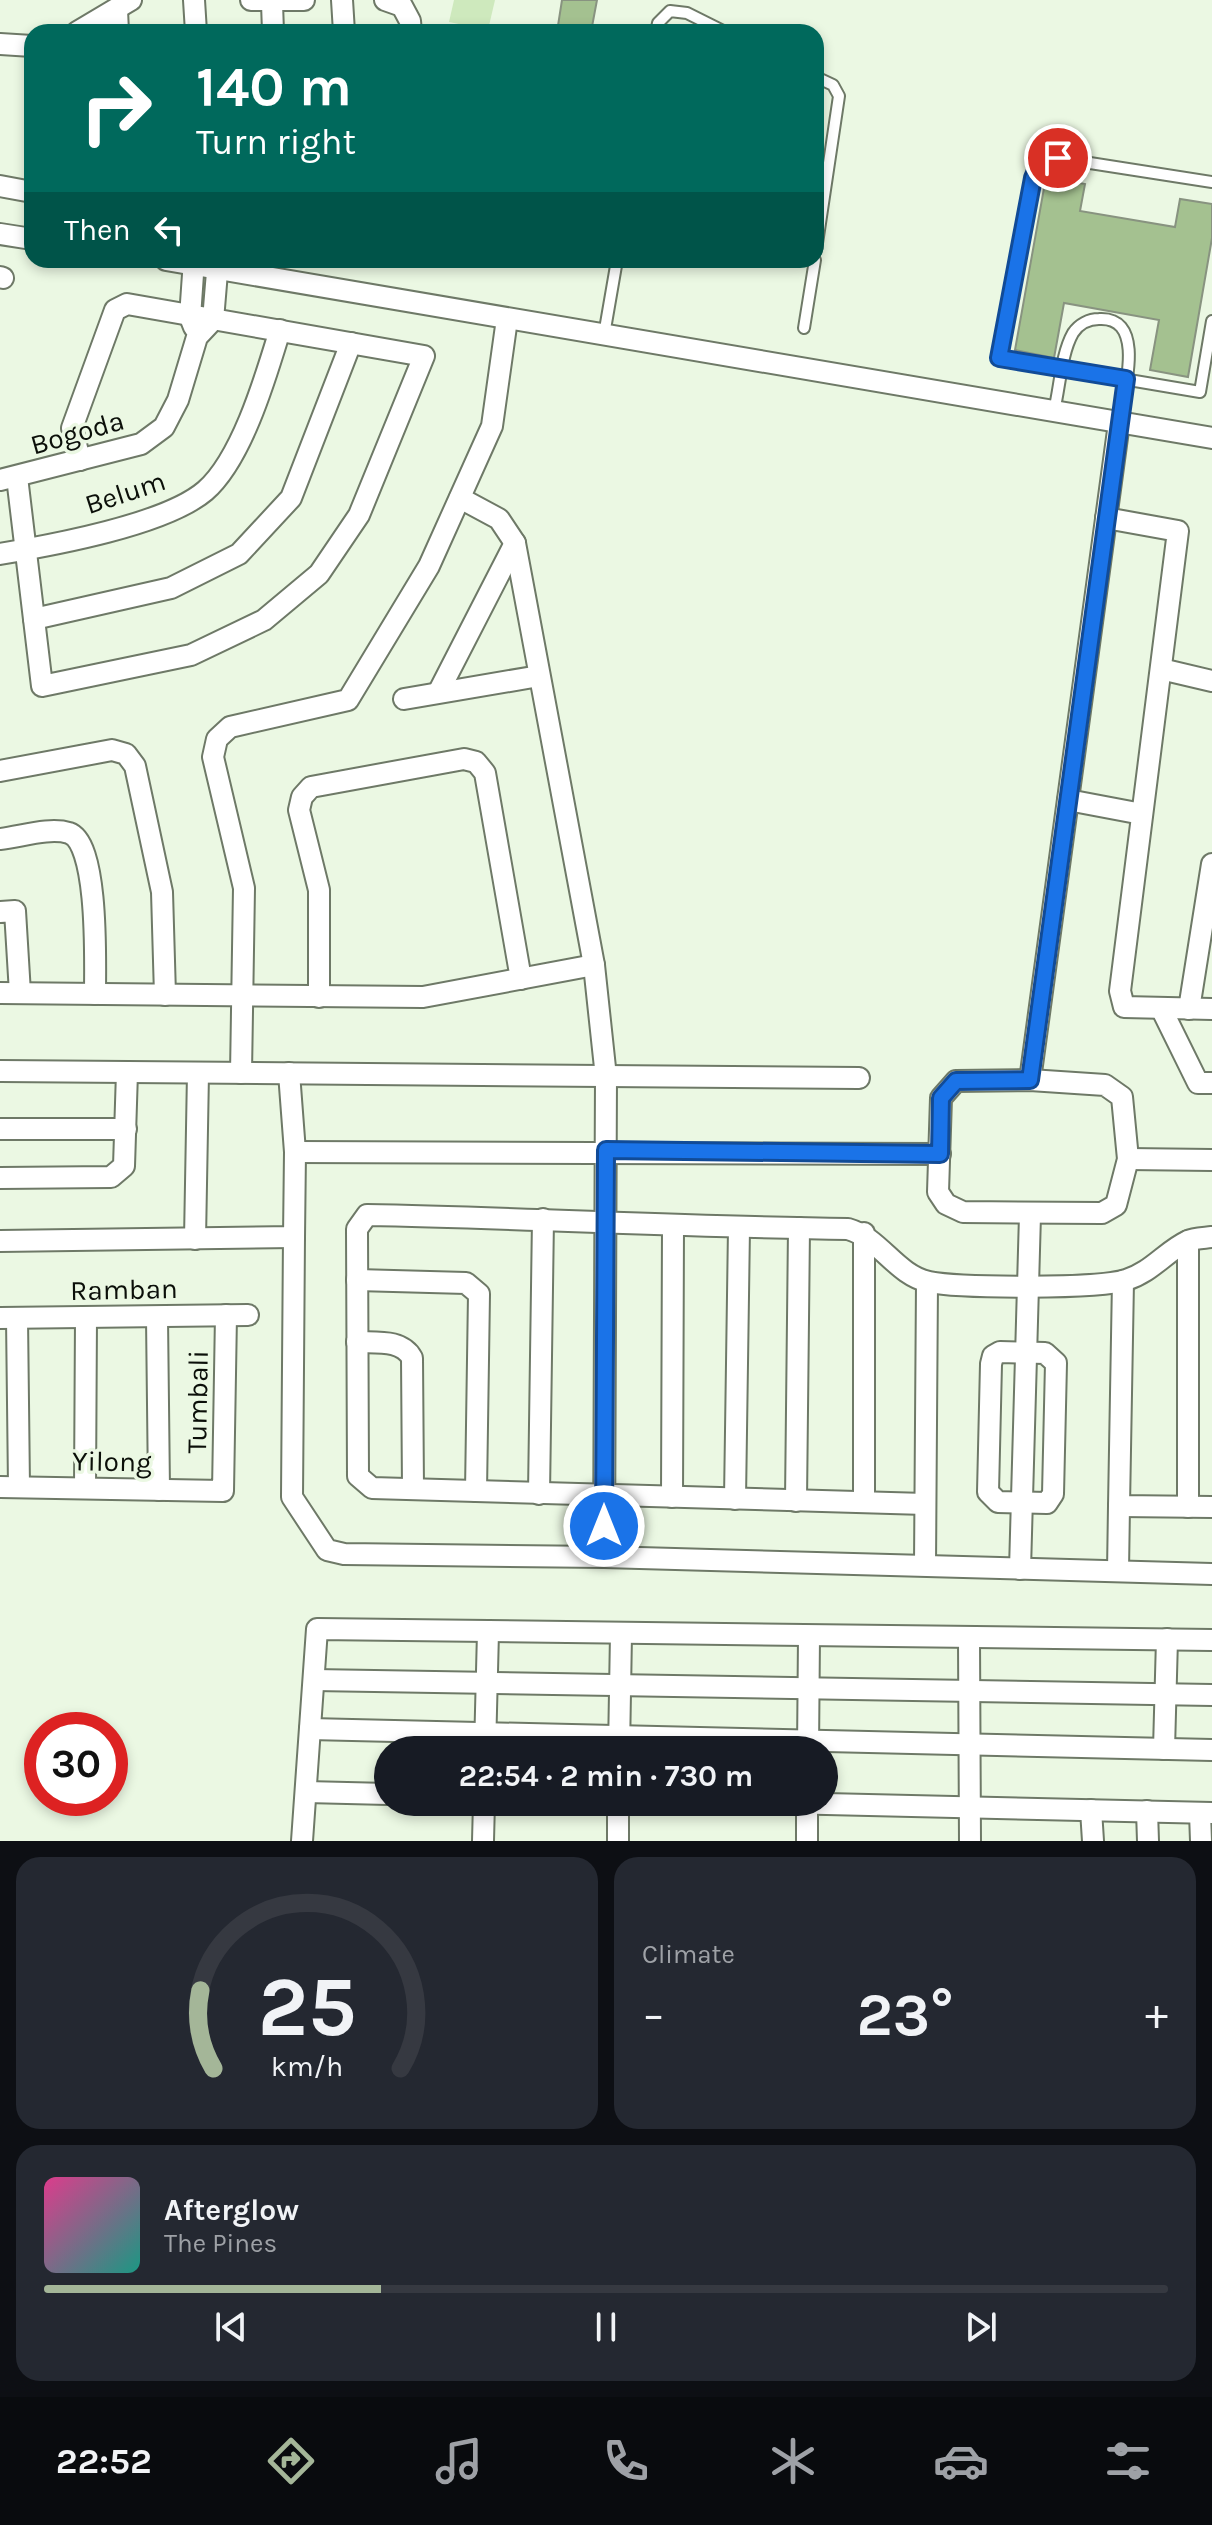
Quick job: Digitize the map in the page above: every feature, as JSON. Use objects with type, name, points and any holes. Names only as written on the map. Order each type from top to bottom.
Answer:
[{"type":"street","points":[[194,0],[196,24]]},
{"type":"street","points":[[251,0],[272,3],[304,0]]},
{"type":"street","points":[[342,0],[344,24]]},
{"type":"street","points":[[385,0],[402,6],[410,24]]},
{"type":"street","points":[[272,3],[273,24]]},
{"type":"street","points":[[91,24],[124,5]]},
{"type":"street","points":[[0,44],[24,46]]},
{"type":"street","points":[[0,186],[24,190]]},
{"type":"street","points":[[0,234],[24,238]]},
{"type":"street","points":[[194,268],[190,317],[197,337]]},
{"type":"street","points":[[213,320],[217,268]]},
{"type":"street","points":[[238,268],[507,319],[1212,438]]},
{"type":"street","points":[[8,478],[26,550],[42,686],[191,655],[264,620],[319,574],[359,515],[424,356],[127,304],[115,310],[72,428],[80,460]]},
{"type":"street","points":[[241,1073],[244,888],[213,757],[217,739],[230,727],[348,700],[429,566],[492,426],[507,319]]},
{"type":"street","name":"Bogoda","points":[[8,478],[141,444],[164,427],[178,400],[197,337],[213,320]]},
{"type":"street","name":"Belum","points":[[0,554],[166,514],[206,490],[234,451],[280,330]]},
{"type":"street","points":[[34,619],[171,588],[239,554],[291,498],[351,343]]},
{"type":"street","points":[[1030,1080],[1119,423]]},
{"type":"street","points":[[460,498],[499,519],[515,543],[594,965],[606,1077],[604,1557]]},
{"type":"street","points":[[1106,518],[1178,531],[1120,991],[1124,1007],[1212,1009]]},
{"type":"street","points":[[439,691],[515,543]]},
{"type":"street","points":[[1161,669],[1212,681]]},
{"type":"street","points":[[404,699],[539,676]]},
{"type":"street","points":[[0,771],[112,750],[126,754],[135,766],[162,892],[165,995]]},
{"type":"street","points":[[319,997],[319,890],[299,810],[302,797],[311,787],[464,759],[476,762],[485,773],[521,979]]},
{"type":"street","points":[[1068,800],[1142,814]]},
{"type":"street","points":[[0,839],[58,831],[71,833],[81,841],[94,904],[95,994]]},
{"type":"street","points":[[1189,1009],[1212,864]]},
{"type":"street","points":[[0,912],[15,911],[10,993],[423,997],[594,965]]},
{"type":"street","points":[[1161,1008],[1198,1083],[1212,1083]]},
{"type":"street","points":[[0,1071],[859,1078]]},
{"type":"street","points":[[0,1178],[111,1177],[124,1166],[127,1072]]},
{"type":"street","points":[[195,1239],[198,1073]]},
{"type":"street","points":[[289,1073],[295,1152],[292,1497],[327,1550],[344,1554],[604,1557],[1212,1574]]},
{"type":"street","points":[[1030,1080],[1105,1085],[1122,1097],[1128,1159],[1123,1191],[1116,1205],[1102,1213],[1030,1215],[963,1212],[946,1204],[938,1192],[941,1098],[956,1081],[1030,1080]]},
{"type":"street","points":[[0,1129],[126,1129]]},
{"type":"street","points":[[295,1152],[606,1150],[940,1154]]},
{"type":"street","points":[[1128,1159],[1212,1160]]},
{"type":"street","points":[[925,1504],[372,1488],[358,1476],[357,1229],[367,1215],[605,1220],[673,1227],[848,1229],[864,1233],[898,1266],[927,1282],[1027,1286],[1123,1281],[1156,1267],[1188,1241],[1212,1237]]},
{"type":"street","points":[[1020,1569],[1030,1215]]},
{"type":"street","points":[[539,1494],[543,1219]]},
{"type":"street","points":[[672,1497],[673,1227]]},
{"type":"street","points":[[735,1499],[739,1228]]},
{"type":"street","points":[[796,1501],[799,1228]]},
{"type":"street","points":[[864,1233],[864,1502]]},
{"type":"street","points":[[0,1241],[294,1237]]},
{"type":"street","points":[[1188,1241],[1188,1507]]},
{"type":"street","points":[[357,1280],[466,1283],[479,1294],[476,1491]]},
{"type":"street","points":[[1118,1571],[1123,1281]]},
{"type":"street","points":[[925,1565],[927,1282]]},
{"type":"street","name":"Tumbali","points":[[223,1491],[226,1315]]},
{"type":"street","name":"Ramban","points":[[8,1318],[248,1315]]},
{"type":"street","points":[[8,1318],[10,1487]]},
{"type":"street","points":[[85,1488],[86,1318]]},
{"type":"street","points":[[157,1318],[159,1490]]},
{"type":"street","points":[[357,1342],[398,1345],[408,1350],[412,1358],[413,1489]]},
{"type":"street","points":[[1000,1352],[1045,1353],[1056,1363],[1053,1494],[1047,1503],[1022,1504],[998,1502],[988,1492],[991,1364],[993,1356],[1000,1352]]},
{"type":"street","name":"Yilong","points":[[10,1487],[223,1491]]},
{"type":"street","points":[[1119,1506],[1212,1507]]},
{"type":"street","points":[[302,1841],[317,1629],[1212,1640]]},
{"type":"street","points":[[485,1736],[488,1632]]},
{"type":"street","points":[[619,1736],[621,1634]]},
{"type":"street","points":[[808,1736],[809,1636]]},
{"type":"street","points":[[969,1639],[970,1841]]},
{"type":"street","points":[[1164,1749],[1167,1639]]},
{"type":"street","points":[[314,1680],[1212,1695]]},
{"type":"street","points":[[310,1729],[421,1736]]},
{"type":"street","points":[[838,1744],[1212,1750]]},
{"type":"street","points":[[306,1792],[374,1794]]},
{"type":"street","points":[[838,1804],[1206,1813],[1201,1841]]},
{"type":"street","points":[[1091,1810],[1093,1841]]},
{"type":"street","points":[[1147,1811],[1148,1841]]},
{"type":"street","points":[[483,1841],[484,1816]]},
{"type":"street","points":[[618,1816],[618,1841]]},
{"type":"street","points":[[807,1816],[807,1841]]},
{"type":"lane","points":[[658,24],[670,11],[687,13],[709,24]]},
{"type":"lane","points":[[824,81],[833,85],[839,96],[824,196]]},
{"type":"lane","points":[[1212,182],[1058,158],[1039,164],[1033,178],[999,358],[1200,392],[1212,321]]},
{"type":"lane","points":[[604,335],[616,268]]},
{"type":"lane","points":[[804,328],[814,268]]},
{"type":"lane","points":[[1054,411],[1070,342],[1079,326],[1087,321],[1106,319],[1122,328],[1130,344],[1119,423]]},
{"type":"green space","points":[[454,0],[495,0],[489,24],[449,22]]},
{"type":"building","points":[[562,0],[597,0],[592,24],[558,24]]},
{"type":"building","points":[[1046,177],[1085,184],[1080,211],[1175,227],[1180,199],[1212,204],[1212,238],[1188,377],[1150,370],[1159,320],[1064,303],[1054,358],[1015,350]]},
{"type":"route","points":[[604,1526],[606,1150],[940,1154],[941,1098],[956,1081],[1030,1080],[1126,379],[999,358],[1033,178],[1039,164],[1058,158]]}]
